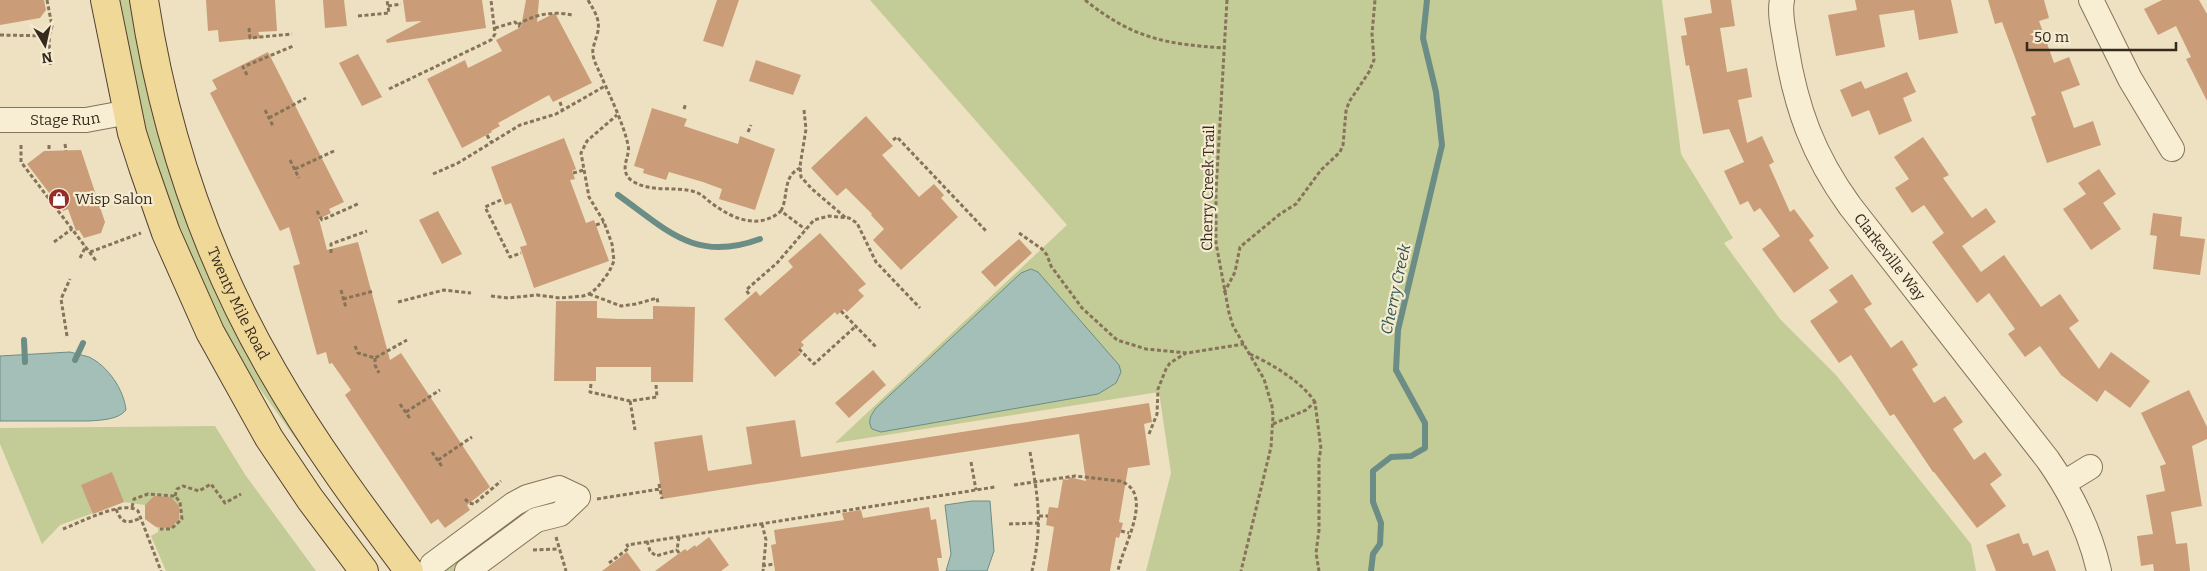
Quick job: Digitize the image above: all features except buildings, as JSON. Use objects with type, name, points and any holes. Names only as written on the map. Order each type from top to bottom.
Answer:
[{"type":"main road","points":[[105,0],[132,133],[154,201],[210,332],[269,438],[310,499],[364,571]]},
{"type":"main road","name":"Twenty Mile Road","points":[[144,0],[156,74],[184,173],[211,246],[245,320],[277,379],[312,436],[409,571]]},
{"type":"street","name":"Clarkeville Way","points":[[1782,0],[1784,34],[1797,102],[1807,133],[1829,176],[1850,206],[2064,483],[2085,526],[2099,571]]},
{"type":"street","points":[[2092,0],[2126,71],[2172,149]]},
{"type":"street","name":"Stage Run","points":[[0,120],[86,120],[129,112]]},
{"type":"street","points":[[2064,483],[2090,467]]},
{"type":"street","points":[[430,571],[432,565],[527,497],[559,488],[578,497],[560,514],[536,520],[467,571]]},
{"type":"path","points":[[47,0],[52,26],[49,36],[50,65]]},
{"type":"path","points":[[358,16],[389,13],[387,0]]},
{"type":"path","points":[[389,89],[458,58],[491,40],[496,34],[491,0]]},
{"type":"path","points":[[588,0],[598,19],[599,30],[592,53],[629,146],[625,161],[628,176],[641,184],[657,188],[701,194],[721,211],[744,220],[759,221],[770,219],[781,210],[785,200],[788,179],[800,168]]},
{"type":"path","points":[[1085,0],[1113,21],[1138,34],[1169,43],[1223,48]]},
{"type":"path","name":"Cherry Creek Trail","points":[[1227,0],[1223,48],[1216,224],[1218,261],[1233,326],[1269,392],[1273,424],[1271,447],[1241,571]]},
{"type":"path","points":[[1224,293],[1235,272],[1240,247],[1280,214],[1296,204],[1320,170],[1340,152],[1343,145],[1346,111],[1349,102],[1369,72],[1374,60],[1372,34],[1375,0]]},
{"type":"path","points":[[388,6],[400,4]]},
{"type":"path","points":[[495,28],[512,22],[519,26],[547,14],[561,13],[572,15]]},
{"type":"path","points":[[249,28],[250,38],[292,34]]},
{"type":"path","points":[[0,35],[49,36]]},
{"type":"path","points":[[247,75],[243,66],[293,46]]},
{"type":"path","points":[[433,174],[458,163],[524,123],[563,111],[605,86]]},
{"type":"path","points":[[269,118],[306,98]]},
{"type":"path","points":[[560,102],[563,111]]},
{"type":"path","points":[[684,109],[686,103]]},
{"type":"path","points":[[265,110],[273,126]]},
{"type":"path","points":[[804,110],[806,129],[800,168],[804,182],[846,218],[860,226],[876,262],[920,308]]},
{"type":"path","points":[[590,296],[603,281],[614,261],[612,244],[604,222],[589,197],[581,153],[584,144],[617,115]]},
{"type":"path","points":[[748,132],[751,126]]},
{"type":"path","points":[[487,135],[491,142]]},
{"type":"path","points":[[893,140],[897,137],[987,232]]},
{"type":"path","points":[[65,144],[66,151]]},
{"type":"path","points":[[21,145],[21,162],[97,262]]},
{"type":"path","points":[[49,145],[49,151]]},
{"type":"path","points":[[295,169],[334,151]]},
{"type":"path","points":[[290,160],[299,178]]},
{"type":"path","points":[[573,173],[584,170]]},
{"type":"path","points":[[657,188],[658,184]]},
{"type":"path","points":[[938,189],[942,185]]},
{"type":"path","points":[[826,199],[830,195]]},
{"type":"path","points":[[501,200],[485,207],[510,257],[521,253]]},
{"type":"path","points":[[317,212],[322,220],[360,203]]},
{"type":"path","points":[[721,211],[723,206]]},
{"type":"path","points":[[781,210],[805,229]]},
{"type":"path","points":[[749,294],[746,290],[770,271],[805,229],[819,217],[846,218]]},
{"type":"path","points":[[596,226],[604,222]]},
{"type":"path","points":[[54,242],[72,228]]},
{"type":"path","points":[[331,253],[331,244],[367,231]]},
{"type":"path","points":[[90,252],[144,232]]},
{"type":"path","points":[[1018,233],[1042,249],[1047,255],[1051,266],[1082,308],[1117,340],[1146,349],[1187,353],[1244,344]]},
{"type":"path","points":[[80,258],[86,246]]},
{"type":"path","points":[[869,249],[874,246]]},
{"type":"path","points":[[788,250],[792,255]]},
{"type":"path","points":[[67,336],[61,299],[70,279]]},
{"type":"path","points":[[341,290],[346,308]]},
{"type":"path","points":[[398,302],[444,290],[471,293]]},
{"type":"path","points":[[344,299],[374,291]]},
{"type":"path","points":[[491,296],[508,298],[537,295],[567,298],[590,296],[621,306],[657,298],[658,302]]},
{"type":"path","points":[[590,296],[592,301]]},
{"type":"path","points":[[841,311],[876,348]]},
{"type":"path","points":[[799,349],[814,364],[856,326]]},
{"type":"path","points":[[355,346],[358,353],[375,358],[407,340]]},
{"type":"path","points":[[1149,434],[1159,404],[1158,389],[1166,369],[1170,363],[1187,353]]},
{"type":"path","points":[[1249,353],[1264,360],[1300,385],[1315,402],[1321,449],[1319,458],[1319,530],[1316,550],[1319,571]]},
{"type":"path","points":[[375,358],[375,365],[379,373]]},
{"type":"path","points":[[591,384],[590,392],[630,401],[657,397],[656,385]]},
{"type":"path","points":[[406,412],[440,390]]},
{"type":"path","points":[[630,401],[635,430]]},
{"type":"path","points":[[1273,424],[1306,410],[1315,402]]},
{"type":"path","points":[[400,404],[412,420]]},
{"type":"path","points":[[438,460],[472,437]]},
{"type":"path","points":[[432,452],[443,468]]},
{"type":"path","points":[[1030,452],[1040,516],[1038,547],[1032,571]]},
{"type":"path","points":[[971,462],[976,490]]},
{"type":"path","points":[[1014,485],[1075,476],[1120,481],[1127,484],[1133,490],[1137,508],[1118,571]]},
{"type":"path","points":[[465,499],[469,503],[474,504],[501,481]]},
{"type":"path","points":[[174,496],[177,489],[183,486],[199,490],[211,484],[225,504],[241,494]]},
{"type":"path","points":[[659,484],[662,499]]},
{"type":"path","points":[[608,563],[628,548],[627,545],[995,487]]},
{"type":"path","points":[[594,499],[660,489]]},
{"type":"path","points":[[132,507],[134,499],[148,494],[174,496],[180,502],[182,519],[171,529],[160,529]]},
{"type":"path","points":[[63,529],[116,509],[132,507],[138,511],[161,571]]},
{"type":"path","points":[[116,509],[119,518],[124,522],[129,523],[140,518]]},
{"type":"path","points":[[1040,516],[1048,516]]},
{"type":"path","points":[[1009,524],[1040,523]]},
{"type":"path","points":[[762,524],[766,540],[763,571]]},
{"type":"path","points":[[1121,531],[1129,533]]},
{"type":"path","points":[[556,535],[558,549],[566,571]]},
{"type":"path","points":[[647,542],[650,551],[656,556],[678,551],[679,537]]},
{"type":"path","points":[[528,551],[558,549]]},
{"type":"path","points":[[762,566],[774,564]]},
{"type":"green space","points":[[116,0],[133,0],[154,115],[377,551],[244,367],[200,283],[175,223],[154,163]]},
{"type":"green space","points":[[870,0],[1662,0],[1681,154],[1733,238],[1724,243],[1780,319],[1836,375],[1971,544],[1976,571],[1146,571],[1171,473],[1159,392],[835,443],[1067,225]]},
{"type":"green space","points":[[215,426],[246,476],[316,571],[166,571],[151,536],[158,532],[158,528],[145,519],[145,505],[124,502],[60,525],[42,544],[0,444],[0,428]]},
{"type":"green space","points":[[556,500],[556,503],[533,510],[511,522],[479,547],[454,571],[441,571],[520,511]]},
{"type":"water","points":[[1031,269],[1038,272],[1119,365],[1121,372],[1116,383],[1098,394],[881,432],[872,429],[870,421],[876,408],[1021,273]]},
{"type":"water","points":[[70,352],[89,357],[109,372],[125,402],[126,410],[123,413],[114,418],[89,421],[0,421],[0,356]]},
{"type":"water","points":[[972,501],[990,501],[994,551],[987,571],[946,571],[951,554],[945,505]]},
{"type":"waterway","name":"Cherry Creek","points":[[1371,571],[1373,554],[1380,544],[1381,523],[1373,502],[1373,471],[1391,457],[1411,456],[1425,448],[1425,423],[1396,370],[1398,330],[1442,145],[1436,92],[1423,38],[1427,0]]},
{"type":"waterway","points":[[618,195],[667,231],[699,245],[717,247],[737,245],[760,239]]},
{"type":"waterway","points":[[24,340],[25,362]]},
{"type":"waterway","points":[[75,360],[83,343]]},
{"type":"place","name":"Wisp Salon","points":[[59,199]]}]
